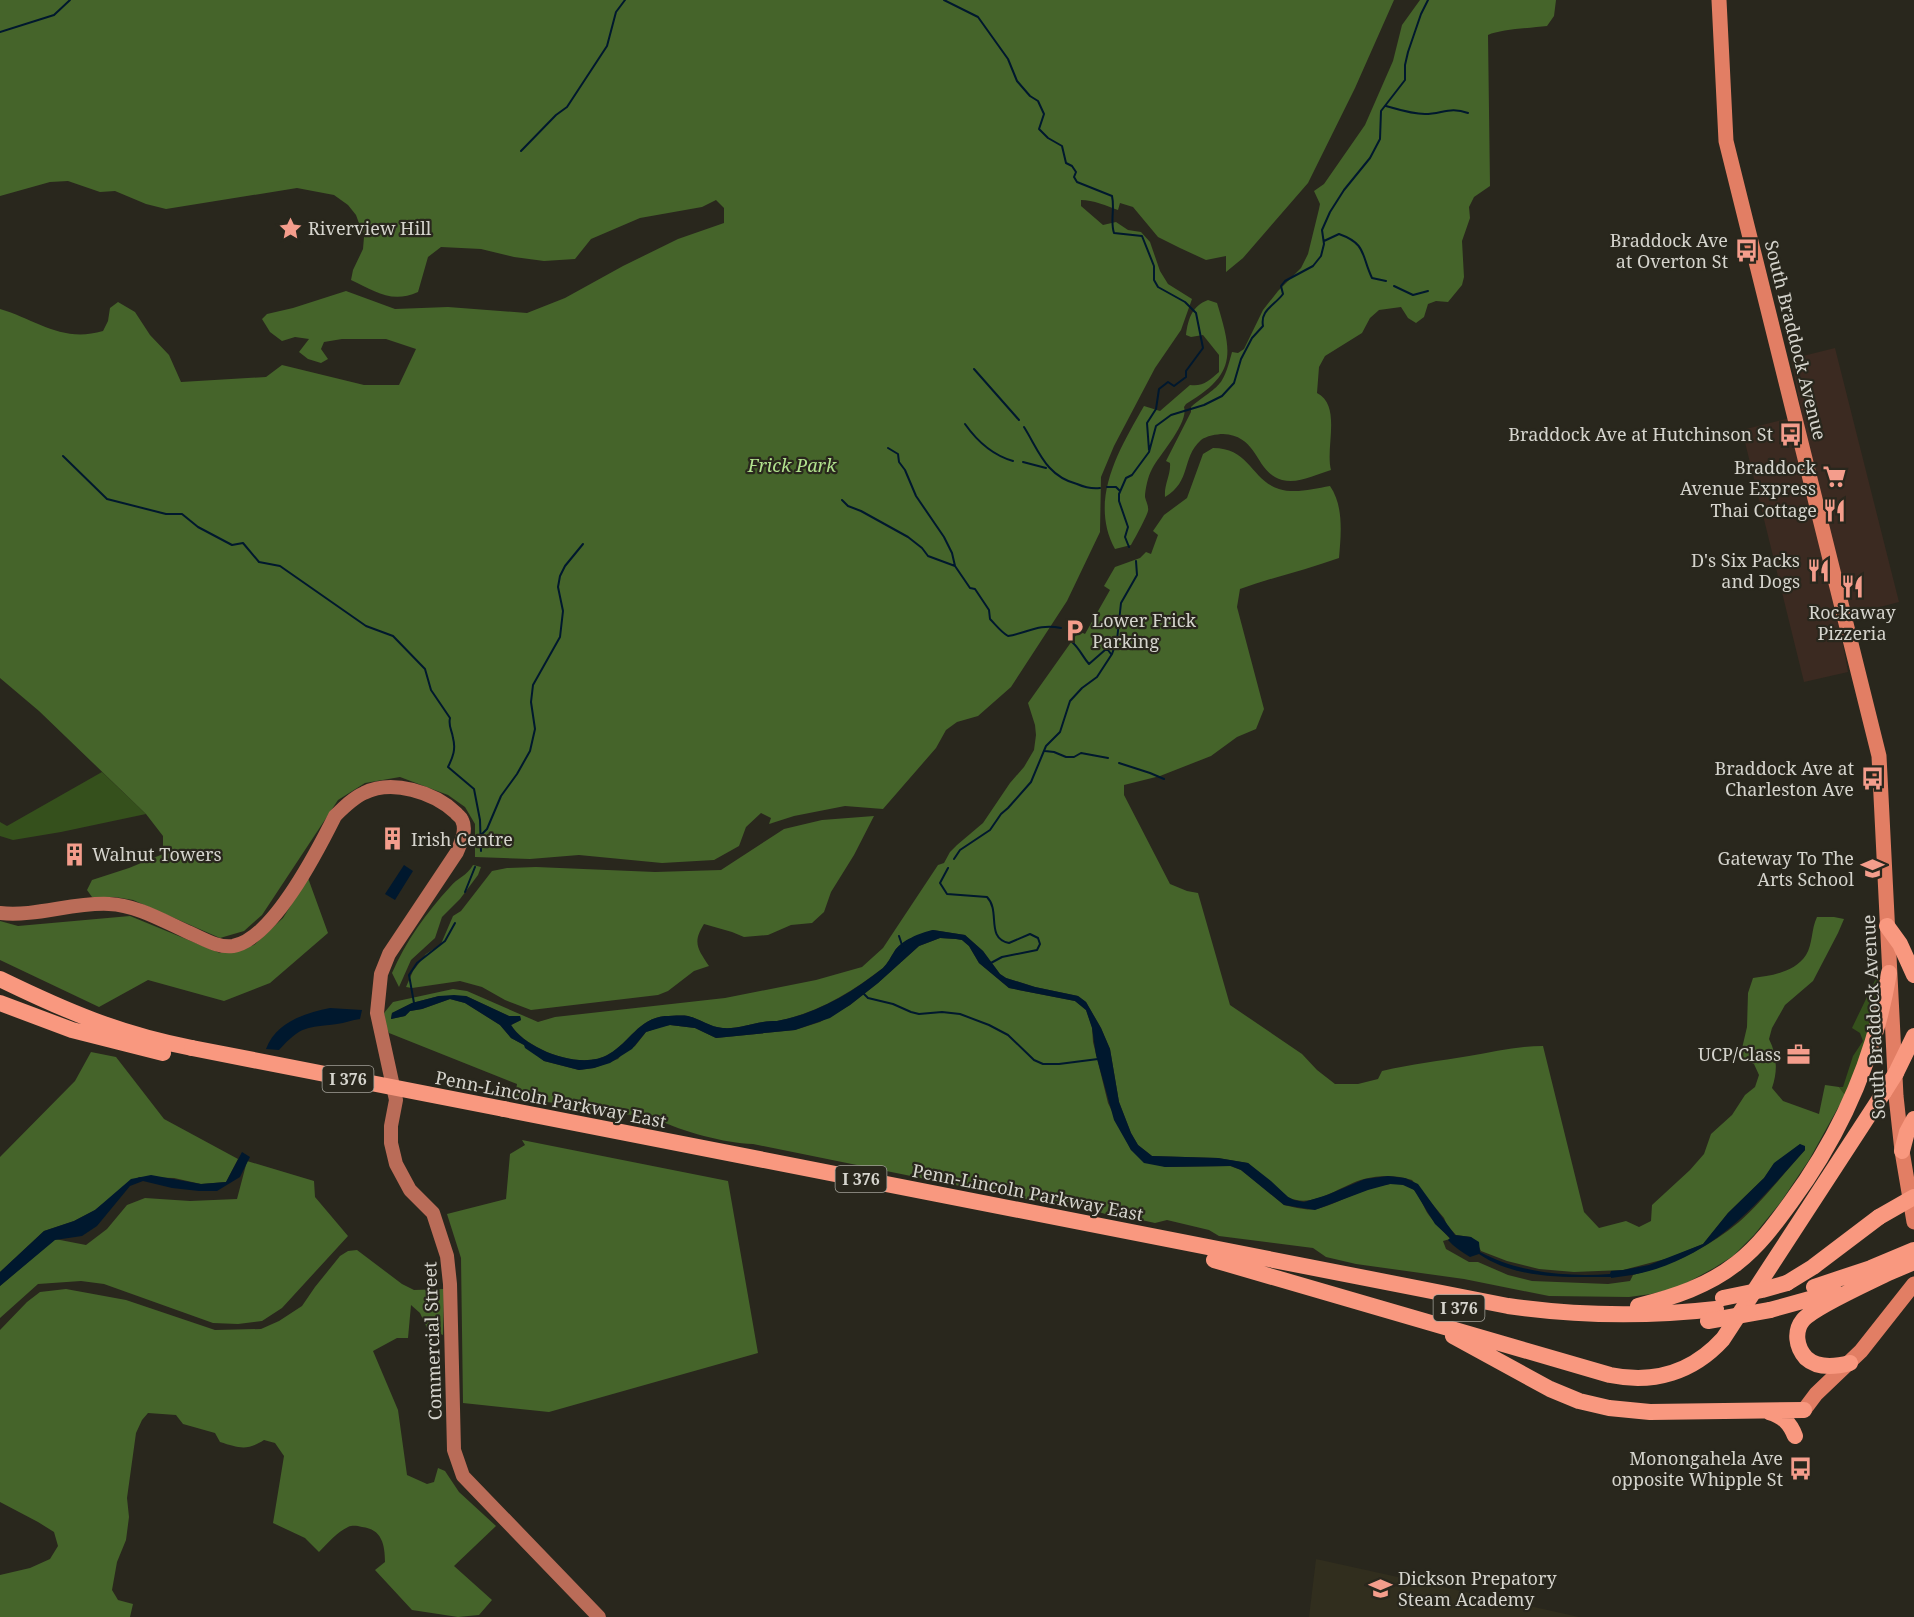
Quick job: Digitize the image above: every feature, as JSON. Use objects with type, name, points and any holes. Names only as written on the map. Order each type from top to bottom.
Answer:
[{"type":"highway","points":[[1887,926],[1900,944],[1914,975]]},
{"type":"highway","points":[[1638,1306],[1681,1294],[1719,1275],[1745,1256],[1781,1215],[1820,1158],[1850,1100],[1875,1037],[1889,973]]},
{"type":"highway","name":"Penn-Lincoln Parkway East","points":[[0,979],[69,1012],[191,1054]]},
{"type":"highway","name":"Penn-Lincoln Parkway East","points":[[0,1003],[100,1038],[1458,1297],[1528,1309],[1594,1315],[1660,1314],[1715,1309]]},
{"type":"highway","points":[[1214,1260],[1620,1377],[1657,1377],[1685,1368],[1709,1353],[1728,1332],[1905,1060],[1914,1036]]},
{"type":"highway","name":"Penn-Lincoln Parkway East","points":[[503,1115],[1214,1260],[1527,1320],[1616,1326],[1778,1296],[1834,1293],[1887,1267],[1914,1250]]},
{"type":"highway","points":[[1902,1151],[1907,1132],[1914,1119]]},
{"type":"highway","points":[[1458,1297],[1554,1304],[1715,1309],[1762,1290],[1778,1296],[1879,1217],[1914,1197]]},
{"type":"highway","name":"Penn-Lincoln Parkway East","points":[[1887,1267],[1914,1262]]},
{"type":"highway","points":[[1850,1363],[1828,1366],[1809,1360],[1802,1353],[1798,1343],[1799,1327],[1809,1314],[1887,1267]]},
{"type":"highway","points":[[1420,1320],[1550,1389],[1589,1404],[1639,1412],[1804,1410]]},
{"type":"highway","points":[[1768,1412],[1788,1422],[1795,1436]]},
{"type":"main road","name":"South Braddock Avenue","points":[[1719,0],[1726,141],[1879,756],[1895,1075],[1902,1151],[1914,1222]]},
{"type":"main road","name":"Commercial Street","points":[[0,913],[110,904],[136,910],[217,945],[235,945],[253,938],[273,917],[292,893],[335,816],[344,806],[365,792],[394,787],[407,789],[448,806],[462,820],[464,834],[457,852],[389,954],[381,974],[378,1020],[396,1100],[391,1126],[391,1143],[396,1164],[403,1179],[410,1190],[433,1213],[447,1256],[454,1450],[458,1463],[464,1476],[599,1617]]},
{"type":"main road","points":[[1804,1410],[1816,1394],[1873,1338],[1909,1294],[1914,1284]]},
{"type":"shaded area","points":[[1835,348],[1899,602],[1838,618],[1848,672],[1804,682],[1742,430],[1802,415],[1791,359]]},
{"type":"shaded area","name":"Dickson Prepatory Steam Academy","points":[[1316,1559],[1579,1617],[1309,1617]]},
{"type":"green space","name":"Frick Park","points":[[0,0],[1394,0],[1355,88],[1308,183],[1243,258],[1226,272],[1226,256],[1206,260],[1158,237],[1133,207],[1120,203],[1118,210],[1081,200],[1081,206],[1103,225],[1116,222],[1128,230],[1141,232],[1150,242],[1160,271],[1168,284],[1192,299],[1181,330],[1155,368],[1114,446],[1101,477],[1100,532],[1067,601],[1011,687],[978,716],[957,722],[946,730],[936,748],[883,809],[845,806],[794,816],[769,824],[771,818],[761,813],[746,827],[739,846],[714,860],[662,863],[579,855],[530,859],[475,857],[475,824],[465,807],[448,795],[400,777],[365,783],[338,800],[262,915],[244,931],[220,938],[133,900],[92,897],[87,890],[92,880],[163,854],[163,836],[146,814],[39,711],[0,678],[0,309],[50,329],[88,334],[103,331],[108,321],[110,308],[118,302],[135,312],[150,335],[169,355],[181,382],[266,377],[282,365],[364,385],[399,385],[416,349],[386,339],[342,339],[324,342],[321,349],[328,359],[321,363],[308,359],[299,352],[309,339],[295,337],[282,341],[270,332],[262,319],[267,314],[346,291],[395,309],[448,307],[527,313],[565,298],[678,239],[724,223],[724,208],[716,200],[702,207],[640,218],[591,239],[575,259],[544,261],[481,249],[441,247],[428,257],[418,292],[400,297],[383,295],[351,280],[363,249],[364,237],[356,215],[348,205],[334,195],[297,188],[166,209],[146,204],[115,191],[100,192],[68,181],[50,182],[0,196]]},
{"type":"green space","points":[[1420,0],[1556,0],[1554,16],[1547,26],[1508,30],[1488,35],[1490,186],[1474,197],[1469,207],[1470,218],[1462,241],[1464,277],[1462,285],[1448,302],[1436,301],[1428,304],[1424,317],[1416,323],[1408,318],[1401,307],[1379,310],[1370,318],[1362,333],[1325,356],[1319,367],[1317,393],[1325,399],[1331,417],[1331,470],[1300,480],[1282,480],[1266,470],[1251,447],[1244,441],[1235,436],[1215,435],[1201,440],[1195,447],[1179,484],[1165,497],[1170,467],[1170,463],[1166,461],[1191,412],[1191,407],[1219,385],[1232,352],[1238,353],[1244,349],[1263,310],[1301,268],[1308,254],[1320,204],[1314,191],[1324,184],[1365,125],[1393,61],[1402,25]]},
{"type":"green space","points":[[1208,300],[1217,303],[1226,336],[1226,362],[1222,373],[1214,383],[1184,407],[1178,430],[1149,475],[1145,497],[1148,511],[1143,523],[1131,545],[1115,549],[1108,531],[1105,512],[1106,493],[1117,457],[1144,406],[1160,411],[1190,385],[1203,384],[1219,372],[1219,355],[1203,335],[1191,337],[1186,335],[1195,309]]},
{"type":"green space","points":[[1213,448],[1235,453],[1262,479],[1279,489],[1298,491],[1330,486],[1340,512],[1339,558],[1240,589],[1237,607],[1264,709],[1256,729],[1237,737],[1211,756],[1160,776],[1124,785],[1124,795],[1170,884],[1198,893],[1230,1005],[1302,1054],[1335,1084],[1358,1084],[1378,1079],[1382,1071],[1404,1066],[1515,1048],[1543,1046],[1584,1212],[1599,1228],[1626,1221],[1639,1227],[1651,1221],[1652,1205],[1704,1154],[1711,1134],[1732,1115],[1745,1095],[1755,1087],[1759,1075],[1754,1064],[1740,1057],[1747,1027],[1748,993],[1753,978],[1782,972],[1801,961],[1808,951],[1817,917],[1844,919],[1813,981],[1785,1005],[1772,1028],[1769,1039],[1776,1063],[1772,1088],[1783,1101],[1819,1114],[1825,1085],[1839,1087],[1845,1095],[1809,1160],[1780,1203],[1733,1256],[1679,1287],[1629,1297],[1549,1296],[1464,1279],[1356,1264],[1326,1257],[1313,1248],[1219,1236],[1209,1230],[1167,1220],[1155,1223],[1109,1215],[1095,1211],[1086,1203],[1024,1199],[753,1144],[717,1139],[657,1119],[515,1097],[517,1084],[389,1033],[384,1013],[393,1002],[453,989],[467,991],[538,1022],[555,1017],[725,998],[816,980],[862,967],[883,948],[938,865],[944,863],[950,852],[983,823],[1010,783],[1024,767],[1034,750],[1036,735],[1028,703],[1079,631],[1085,634],[1110,590],[1104,586],[1115,567],[1140,558],[1146,552],[1151,554],[1158,535],[1153,531],[1164,515],[1187,498],[1203,454]],"holes":[[[933,930],[965,935],[983,951],[1000,974],[1006,978],[1078,996],[1086,1002],[1110,1049],[1119,1102],[1131,1133],[1138,1145],[1152,1156],[1218,1158],[1248,1163],[1288,1197],[1307,1201],[1364,1179],[1394,1176],[1412,1180],[1456,1235],[1471,1237],[1481,1251],[1507,1261],[1539,1269],[1574,1272],[1623,1270],[1669,1258],[1703,1244],[1728,1213],[1764,1178],[1773,1165],[1800,1144],[1805,1150],[1748,1214],[1715,1240],[1689,1254],[1633,1275],[1630,1281],[1608,1284],[1532,1281],[1508,1275],[1478,1262],[1469,1262],[1446,1249],[1443,1241],[1450,1239],[1433,1221],[1414,1190],[1404,1185],[1380,1186],[1327,1206],[1305,1209],[1284,1205],[1241,1170],[1230,1166],[1165,1167],[1131,1150],[1108,1103],[1093,1042],[1092,1027],[1086,1010],[1075,1001],[1009,988],[979,963],[969,946],[962,940],[940,938],[919,946],[850,1005],[820,1022],[795,1030],[716,1038],[695,1028],[663,1026],[646,1032],[635,1046],[618,1059],[594,1068],[579,1070],[544,1061],[511,1038],[500,1025],[465,1003],[450,999],[391,1019],[392,1013],[412,1003],[439,996],[466,996],[509,1016],[520,1016],[521,1020],[511,1025],[519,1034],[542,1050],[570,1059],[598,1059],[616,1049],[641,1026],[665,1016],[688,1016],[713,1026],[728,1028],[777,1021],[806,1013],[833,1001],[871,977],[885,966],[901,944],[911,938]]]},
{"type":"green space","points":[[102,772],[146,814],[13,840],[0,836],[0,822],[7,826]]},
{"type":"green space","points":[[874,816],[831,892],[824,912],[812,923],[791,925],[768,935],[744,937],[704,924],[697,941],[709,966],[694,971],[668,991],[658,995],[531,1010],[505,1000],[482,987],[460,981],[406,987],[413,971],[426,954],[441,944],[453,916],[461,911],[492,871],[536,867],[655,872],[721,870],[784,829],[822,820]]},
{"type":"green space","points":[[473,865],[481,867],[478,875],[460,899],[442,917],[435,938],[411,960],[399,987],[392,973],[410,939],[441,897]]},
{"type":"green space","points":[[308,878],[328,933],[270,983],[224,1001],[148,980],[99,1007],[0,960],[0,921],[18,926],[130,916],[220,953],[254,945],[283,918]]},
{"type":"green space","points":[[1879,972],[1873,1021],[1845,1095],[1839,1087],[1843,1087],[1853,1056],[1863,1041],[1860,1033],[1852,1028]]},
{"type":"green space","points":[[91,1052],[116,1057],[164,1119],[238,1159],[226,1182],[201,1184],[174,1178],[139,1177],[95,1210],[74,1221],[44,1231],[0,1272],[0,1157],[75,1081]]},
{"type":"green space","points":[[522,1140],[728,1181],[758,1353],[549,1412],[463,1403],[461,1258],[447,1214],[506,1199],[510,1154],[525,1145]]},
{"type":"green space","points":[[247,1161],[314,1181],[315,1197],[348,1236],[282,1308],[262,1321],[238,1324],[213,1323],[104,1284],[81,1281],[38,1284],[0,1318],[0,1286],[55,1239],[86,1245],[107,1229],[127,1205],[145,1198],[190,1201],[237,1199]]},
{"type":"green space","points":[[357,1250],[402,1284],[414,1290],[444,1289],[443,1335],[427,1328],[420,1313],[411,1305],[408,1338],[397,1338],[373,1351],[398,1410],[407,1475],[427,1484],[434,1482],[438,1468],[445,1471],[459,1492],[496,1526],[454,1566],[492,1600],[479,1615],[458,1617],[412,1610],[375,1570],[385,1562],[384,1550],[378,1534],[369,1528],[348,1527],[319,1552],[305,1538],[273,1523],[284,1456],[275,1443],[264,1440],[248,1447],[232,1446],[220,1442],[215,1433],[183,1424],[176,1415],[148,1413],[136,1433],[127,1498],[129,1517],[126,1540],[117,1562],[112,1590],[118,1600],[133,1604],[130,1617],[0,1617],[0,1575],[30,1568],[50,1559],[58,1546],[54,1532],[0,1502],[0,1330],[27,1302],[40,1292],[66,1289],[126,1300],[215,1330],[261,1329],[279,1321],[302,1306],[340,1256],[348,1251]]},
{"type":"water","points":[[404,865],[413,871],[395,900],[385,894]]},
{"type":"water","points":[[933,930],[965,935],[983,951],[1000,974],[1006,978],[1078,996],[1086,1002],[1110,1049],[1119,1102],[1131,1133],[1138,1145],[1152,1156],[1218,1158],[1248,1163],[1288,1197],[1304,1202],[1365,1179],[1388,1176],[1405,1178],[1418,1184],[1455,1235],[1471,1237],[1479,1242],[1480,1252],[1511,1265],[1560,1274],[1610,1274],[1611,1271],[1649,1265],[1703,1244],[1728,1213],[1764,1178],[1774,1163],[1800,1144],[1805,1146],[1805,1150],[1739,1220],[1721,1235],[1680,1260],[1650,1271],[1611,1278],[1543,1275],[1510,1269],[1479,1254],[1470,1257],[1450,1243],[1448,1240],[1450,1238],[1435,1224],[1414,1190],[1403,1185],[1390,1184],[1368,1190],[1315,1210],[1284,1205],[1241,1170],[1231,1166],[1165,1167],[1144,1163],[1131,1150],[1114,1120],[1086,1010],[1075,1001],[1009,988],[979,963],[969,946],[962,940],[940,938],[919,946],[878,983],[830,1018],[795,1030],[716,1038],[695,1028],[670,1025],[646,1032],[632,1049],[610,1063],[594,1068],[579,1070],[544,1061],[511,1038],[500,1025],[465,1003],[450,999],[391,1019],[392,1013],[412,1003],[439,996],[466,996],[509,1016],[520,1016],[521,1020],[511,1025],[518,1034],[542,1050],[571,1059],[598,1059],[609,1054],[641,1026],[656,1018],[688,1016],[714,1026],[728,1028],[791,1018],[820,1008],[859,986],[883,968],[901,944],[917,935]]},
{"type":"water","points":[[330,1008],[362,1010],[360,1019],[305,1029],[293,1036],[279,1050],[266,1049],[284,1025],[301,1016]]},
{"type":"water","points":[[242,1152],[250,1157],[240,1177],[217,1191],[172,1188],[143,1181],[130,1186],[97,1226],[82,1236],[55,1240],[0,1286],[0,1272],[44,1231],[74,1221],[95,1210],[131,1179],[151,1175],[201,1184],[226,1182]]},
{"type":"waterway","points":[[0,32],[54,15],[70,0]]},
{"type":"waterway","points":[[521,151],[556,115],[567,107],[607,46],[616,12],[625,0]]},
{"type":"waterway","points":[[944,0],[978,17],[1008,59],[1017,81],[1030,96],[1038,101],[1044,114],[1039,129],[1048,138],[1062,146],[1066,163],[1076,172],[1074,177],[1077,182],[1112,196],[1114,233],[1142,236],[1154,266],[1154,280],[1158,287],[1185,302],[1196,313],[1203,348],[1186,371],[1186,377],[1174,386],[1168,382],[1159,389],[1156,409],[1147,423],[1149,450]]},
{"type":"waterway","points":[[1129,547],[1125,537],[1128,527],[1119,501],[1119,494],[1126,478],[1132,475],[1149,452],[1156,426],[1171,415],[1204,405],[1222,396],[1234,383],[1241,359],[1252,338],[1263,326],[1266,312],[1283,294],[1281,286],[1285,281],[1313,266],[1321,256],[1324,244],[1322,230],[1330,212],[1344,190],[1370,158],[1380,139],[1381,111],[1405,80],[1408,52],[1428,0]]},
{"type":"waterway","points":[[1386,106],[1420,114],[1451,110],[1468,113]]},
{"type":"waterway","points":[[1324,241],[1339,234],[1348,238],[1359,246],[1372,278],[1386,281]]},
{"type":"waterway","points":[[1394,286],[1413,295],[1428,291]]},
{"type":"waterway","points":[[974,369],[1019,420]]},
{"type":"waterway","points":[[965,424],[986,447],[1013,461]]},
{"type":"waterway","points":[[1024,427],[1044,462],[1058,475],[1082,486],[1100,488]]},
{"type":"waterway","points":[[888,448],[898,454],[899,462],[916,496],[944,537],[952,553],[955,566],[989,610],[990,619],[1008,636],[1046,627],[1061,628]]},
{"type":"waterway","points":[[63,456],[107,499],[166,514],[182,514],[198,527],[232,545],[243,543],[259,562],[280,566],[366,626],[393,636],[425,669],[431,690],[450,718],[454,749],[448,767],[474,789],[480,820],[481,851]]},
{"type":"waterway","points":[[1023,462],[1046,468]]},
{"type":"waterway","points":[[1107,487],[1116,487],[1120,491]]},
{"type":"waterway","points":[[842,500],[848,506],[908,537],[928,556],[955,566]]},
{"type":"waterway","points":[[481,835],[487,829],[501,796],[530,751],[535,729],[531,702],[533,685],[560,637],[563,611],[558,587],[560,576],[583,544]]},
{"type":"waterway","points":[[954,859],[960,850],[990,830],[1001,814],[1031,782],[1046,746],[1060,732],[1070,701],[1097,677],[1112,654],[1117,640],[1121,603],[1137,575],[1136,561]]},
{"type":"waterway","points":[[1072,642],[1089,664],[1105,650],[1111,654]]},
{"type":"waterway","points":[[1045,751],[1066,757],[1074,757],[1081,753],[1108,758]]},
{"type":"waterway","points":[[1119,763],[1164,779]]},
{"type":"waterway","points":[[465,892],[475,867]]},
{"type":"waterway","points":[[948,868],[940,883],[947,894],[987,897],[993,909],[997,936],[1002,940],[1009,943],[1030,934],[1038,938],[1040,944],[1037,950],[1002,957],[989,964]]},
{"type":"waterway","points":[[414,1003],[409,975],[417,963],[445,941],[455,923]]},
{"type":"waterway","points":[[899,936],[903,948]]},
{"type":"waterway","points":[[862,992],[868,998],[893,1004],[911,1012],[960,1014],[989,1025],[1008,1035],[1034,1060],[1043,1064],[1098,1059]]},
{"type":"place","name":"Riverview Hill","points":[[290,228]]},
{"type":"place","name":"Braddock Ave at Overton St","points":[[1746,250]]},
{"type":"place","name":"Braddock Ave at Hutchinson St","points":[[1791,434]]},
{"type":"place","name":"Braddock Avenue Express","points":[[1834,477]]},
{"type":"place","name":"Thai Cottage","points":[[1835,510]]},
{"type":"place","name":"D's Six Packs and Dogs","points":[[1818,570]]},
{"type":"place","name":"Rockaway Pizzeria","points":[[1852,586]]},
{"type":"place","name":"Lower Frick Parking","points":[[1074,630]]},
{"type":"place","name":"Braddock Ave at Charleston Ave","points":[[1872,778]]},
{"type":"place","name":"Irish Centre","points":[[393,839]]},
{"type":"place","name":"Walnut Towers","points":[[74,854]]},
{"type":"place","name":"Gateway To The Arts School","points":[[1872,868]]},
{"type":"place","name":"UCP/Class","points":[[1799,1054]]},
{"type":"place","name":"Monongahela Ave opposite Whipple St","points":[[1801,1468]]},
{"type":"place","name":"Dickson Prepatory Steam Academy","points":[[1380,1588]]}]
